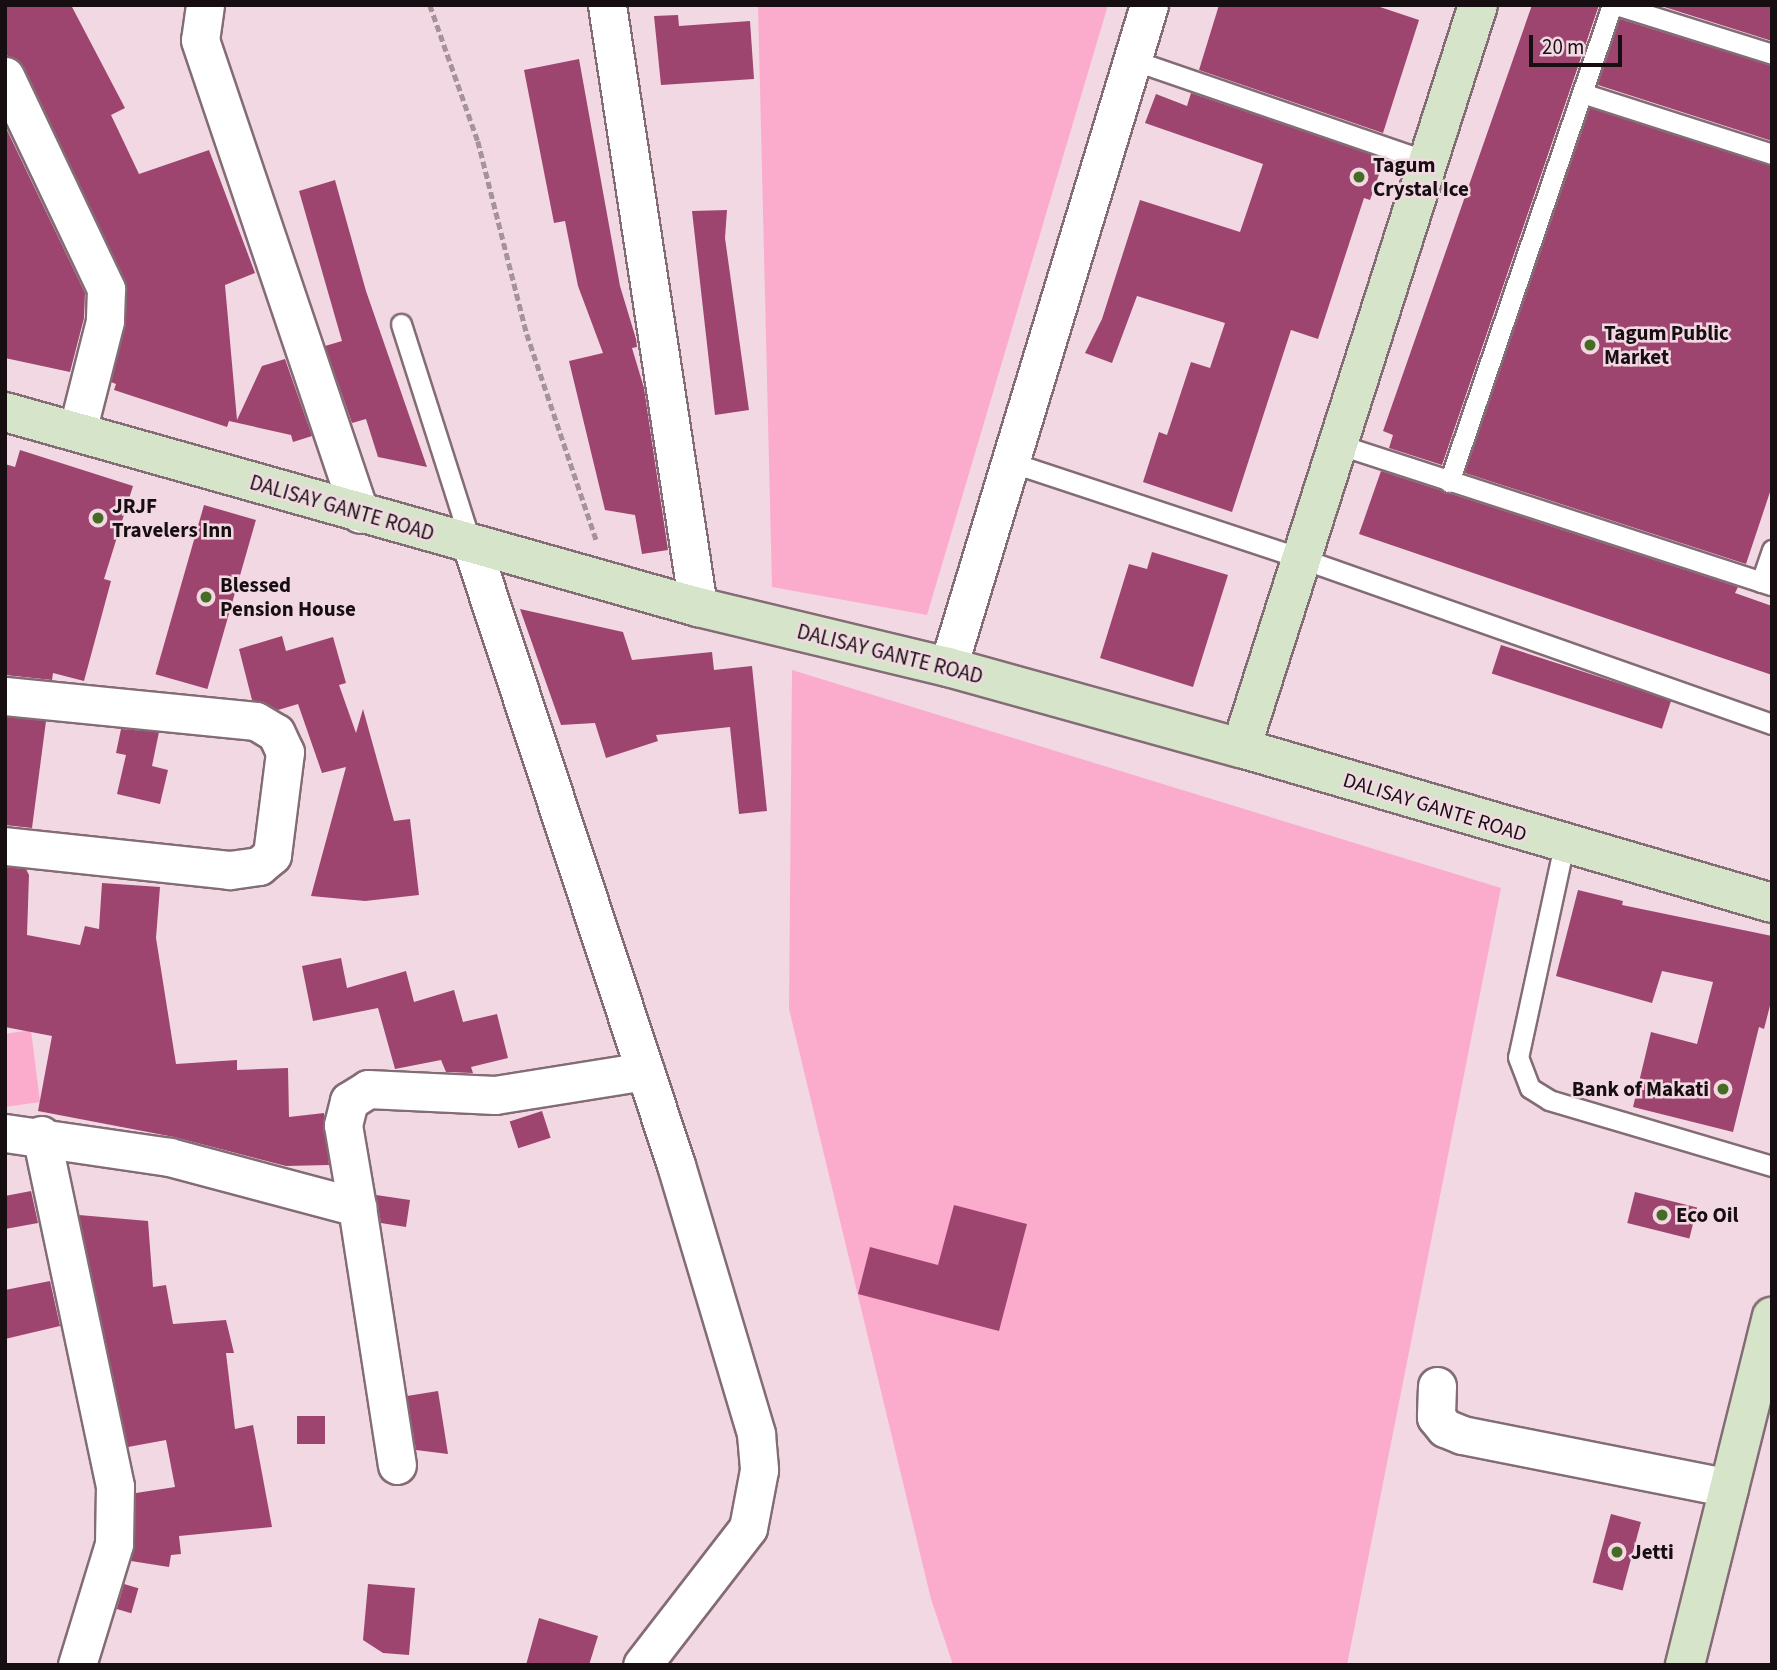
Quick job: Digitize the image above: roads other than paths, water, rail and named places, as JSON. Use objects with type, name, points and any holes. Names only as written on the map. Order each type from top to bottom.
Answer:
[{"type":"main road","points":[[1241,748],[1478,5]]},
{"type":"main road","name":"DALISAY GANTE ROAD","points":[[5,412],[698,607],[948,667],[1241,748],[1564,845],[1772,903]]},
{"type":"main road","points":[[1685,1665],[1772,1317]]},
{"type":"street","points":[[205,5],[200,40],[360,514]]},
{"type":"street","points":[[607,5],[698,607]]},
{"type":"street","points":[[948,667],[1007,461],[1149,5]]},
{"type":"street","points":[[5,76],[106,289],[105,321],[76,432]]},
{"type":"street","points":[[471,544],[645,1072],[736,1361],[756,1434],[759,1470],[748,1528],[642,1665]]},
{"type":"street","points":[[5,696],[256,722],[276,733],[285,752],[272,855],[259,866],[229,870],[5,846]]},
{"type":"street","points":[[397,1465],[343,1125],[349,1101],[368,1089],[495,1095],[645,1072]]},
{"type":"street","points":[[77,1665],[114,1544],[116,1486],[23,1134],[169,1157],[357,1208]]},
{"type":"street","points":[[1437,1386],[1436,1417],[1445,1428],[1462,1435],[1729,1488]]},
{"type":"lane","points":[[1449,482],[1614,5],[1772,54]]},
{"type":"lane","points":[[1130,60],[1427,161]]},
{"type":"lane","points":[[1585,94],[1772,154]]},
{"type":"lane","points":[[401,324],[471,544]]},
{"type":"lane","points":[[1337,444],[1766,584],[1772,550]]},
{"type":"lane","points":[[1007,461],[1300,558],[1772,724]]},
{"type":"lane","points":[[1564,845],[1518,1057],[1530,1088],[1549,1100],[1772,1166]]},
{"type":"place","name":"Tagum Crystal Ice","points":[[1359,177]]},
{"type":"place","name":"Tagum Public Market","points":[[1590,345]]},
{"type":"place","name":"JRJF Travelers Inn","points":[[98,518]]},
{"type":"place","name":"Blessed Pension House","points":[[206,597]]},
{"type":"place","name":"Bank of Makati","points":[[1723,1089]]},
{"type":"place","name":"Eco Oil","points":[[1662,1215]]},
{"type":"place","name":"Jetti","points":[[1617,1552]]}]
